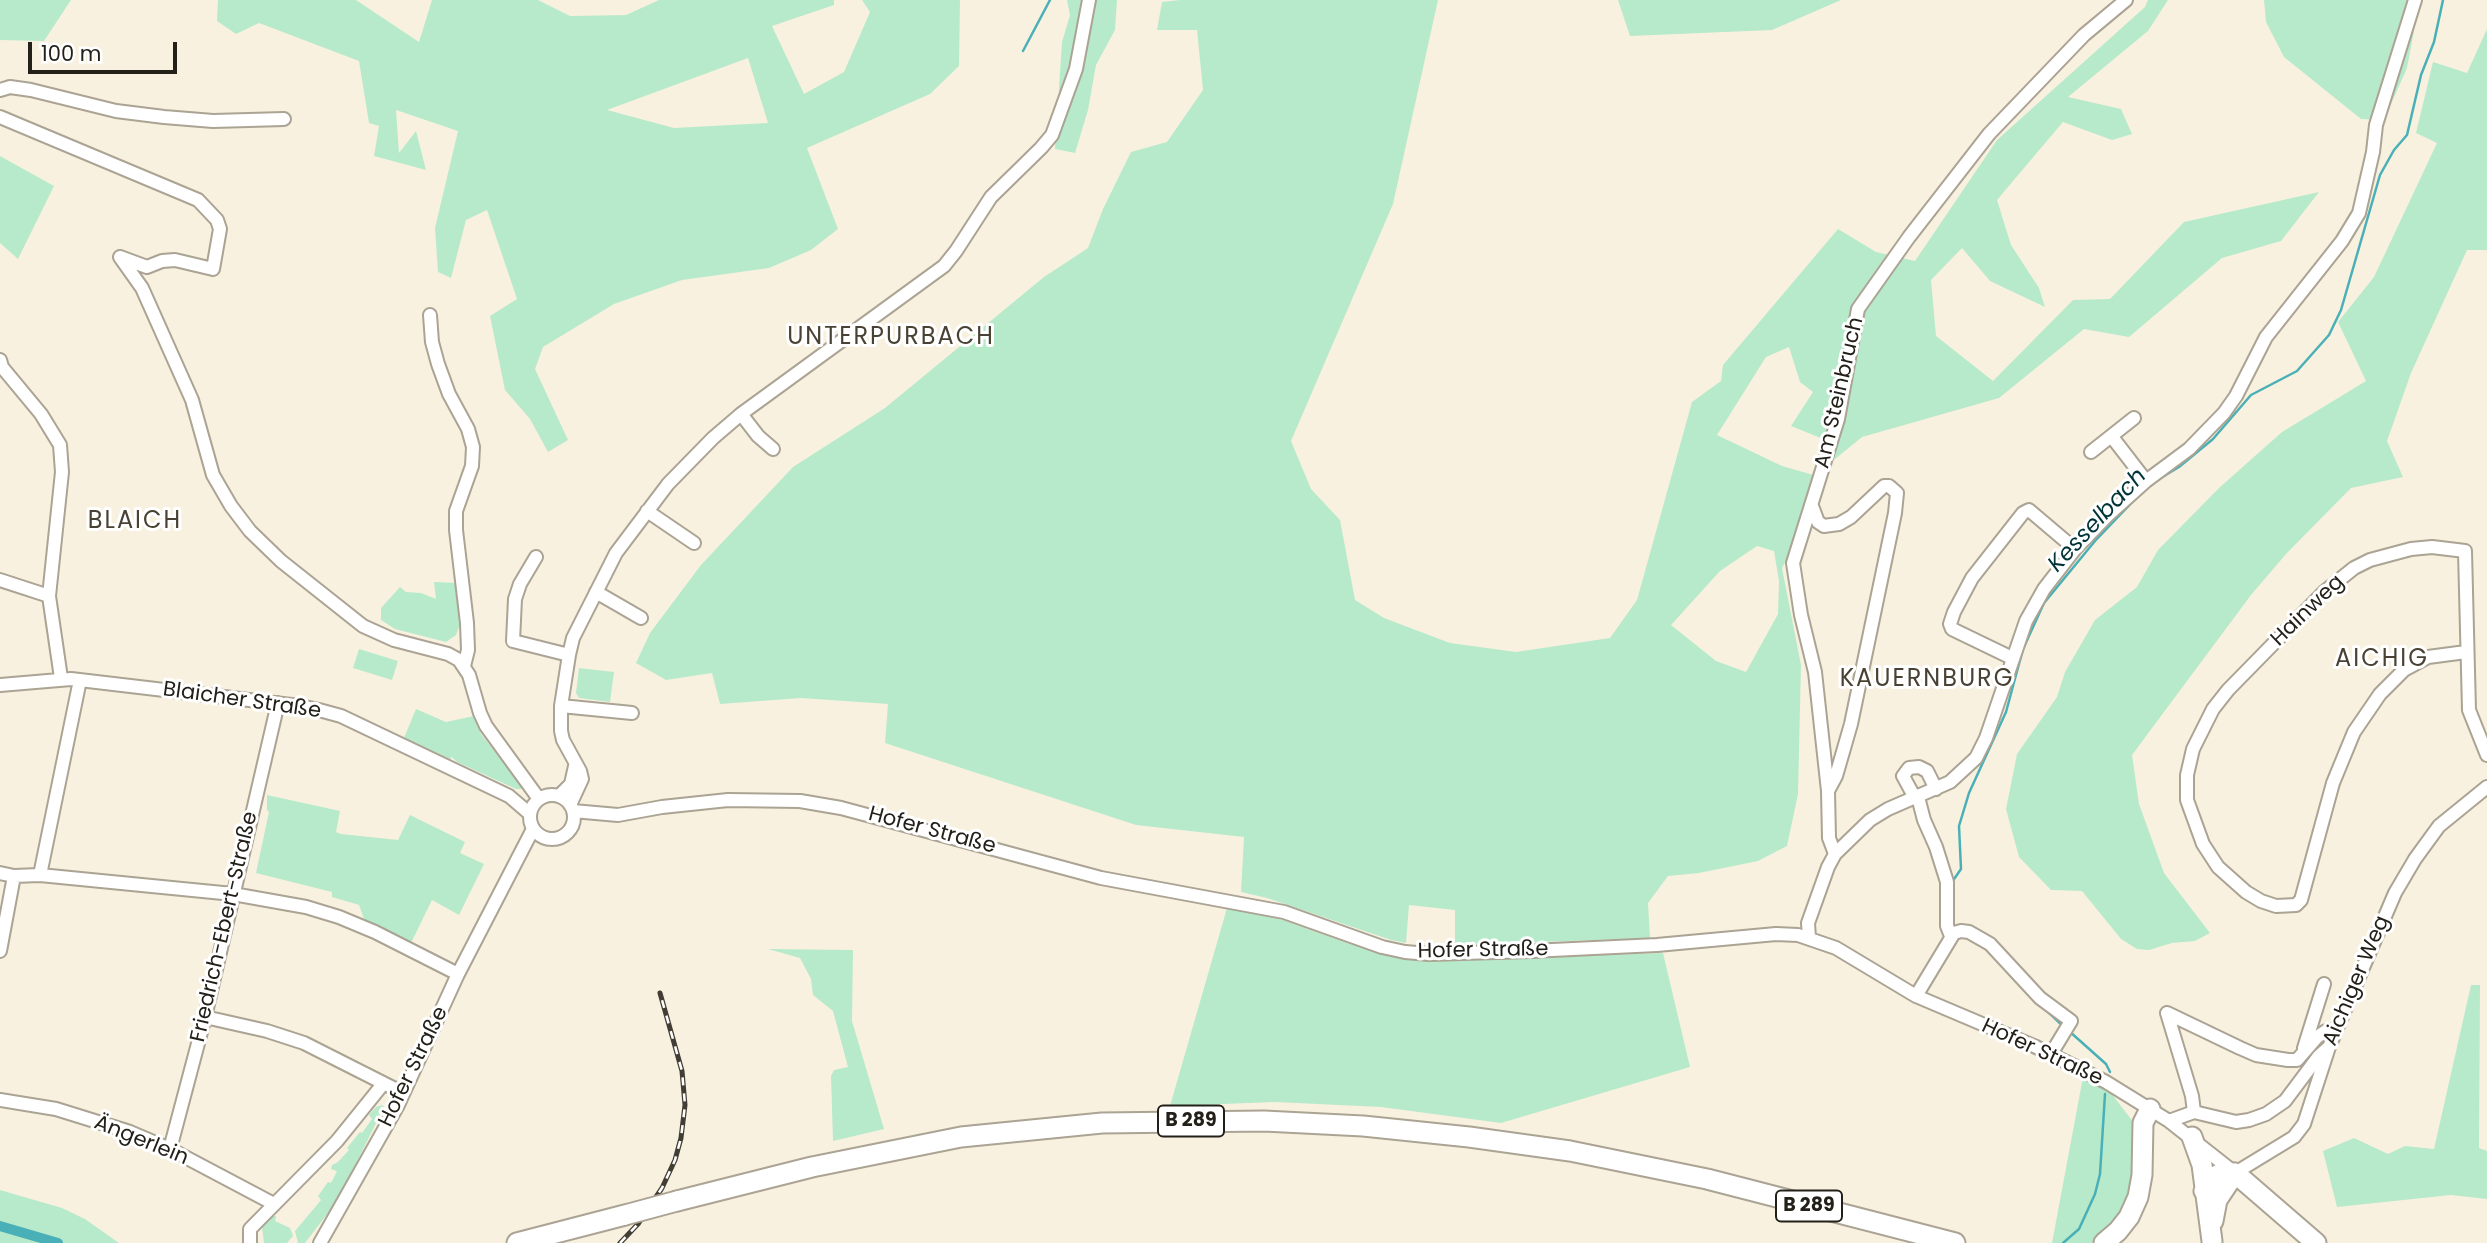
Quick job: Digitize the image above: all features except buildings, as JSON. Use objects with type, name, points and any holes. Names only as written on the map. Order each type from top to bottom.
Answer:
[{"type":"highway","points":[[2104,1243],[2129,1217],[2138,1197],[2142,1175],[2143,1124],[2150,1109]]},
{"type":"highway","name":"B 289","points":[[517,1243],[812,1167],[961,1137],[1102,1123],[1264,1121],[1376,1127],[1570,1151],[1707,1179],[1955,1243]]},
{"type":"highway","points":[[2192,1137],[2202,1165],[2212,1242]]},
{"type":"highway","points":[[2212,1242],[2213,1213],[2217,1200],[2235,1173]]},
{"type":"highway","points":[[2204,1191],[2211,1179],[2219,1174],[2235,1173],[2316,1243]]},
{"type":"highway","points":[[1911,1232],[1930,1243]]},
{"type":"street","points":[[576,762],[568,789],[559,796],[548,795],[538,801],[530,814],[533,829],[547,839],[560,838],[570,831],[582,779],[576,762],[563,740],[561,706],[573,638],[616,553],[692,458],[741,414],[944,266],[991,197],[1052,135],[1076,69],[1088,0]]},
{"type":"street","name":"Am Steinbruch","points":[[1828,792],[1815,672],[1801,614],[1793,564],[1838,419],[1858,309],[1909,237],[1989,134],[2084,35],[2126,0]]},
{"type":"street","points":[[1808,938],[1808,923],[1835,854],[1870,820],[1936,789],[1959,775],[1976,758],[1986,738],[2026,621],[2044,589],[2075,549],[2146,481],[2189,449],[2224,413],[2236,396],[2266,337],[2342,241],[2359,213],[2373,152],[2376,125],[2416,0]]},
{"type":"street","points":[[0,90],[9,87],[31,90],[116,111],[164,117],[213,121],[284,119]]},
{"type":"street","points":[[0,117],[198,200],[212,213],[220,229],[213,269],[175,260],[162,261],[147,267],[120,257],[142,288],[192,400],[213,475],[250,531],[351,617],[363,626],[394,640],[454,656],[464,666],[474,686],[486,726],[538,801]]},
{"type":"street","points":[[429,315],[438,364],[449,394],[468,429],[473,447],[472,466],[457,511],[456,530],[467,623],[468,650],[464,666]]},
{"type":"street","points":[[1,365],[41,414],[60,445],[62,472],[49,596],[61,678]]},
{"type":"street","points":[[741,414],[758,436],[773,449]]},
{"type":"street","points":[[2091,452],[2134,418]]},
{"type":"street","points":[[2112,437],[2146,481]]},
{"type":"street","points":[[1812,506],[1818,523],[1831,526],[1851,517],[1884,486],[1889,486],[1897,493],[1851,724],[1836,776],[1828,792],[1829,838],[1835,854]]},
{"type":"street","points":[[2012,658],[1952,629],[1950,624],[1954,612],[1972,578],[2023,513],[2029,510],[2075,549]]},
{"type":"street","points":[[647,511],[694,543]]},
{"type":"street","name":"Hainweg","points":[[2432,547],[2465,551],[2466,652],[2428,657],[2404,670],[2380,694],[2354,732],[2333,783],[2301,900],[2296,905],[2276,906],[2261,901],[2246,892],[2218,867],[2203,844],[2190,812],[2186,788],[2193,748],[2213,709],[2228,690],[2323,592],[2354,568],[2391,553],[2432,547]]},
{"type":"street","points":[[536,557],[520,584],[515,599],[513,641],[569,655]]},
{"type":"street","points":[[0,580],[49,596]]},
{"type":"street","points":[[596,592],[641,618]]},
{"type":"street","points":[[2466,652],[2469,710],[2487,755]]},
{"type":"street","name":"Blaicher Straße","points":[[0,685],[61,678],[300,706],[341,716],[509,796],[530,814]]},
{"type":"street","points":[[40,875],[80,680]]},
{"type":"street","name":"Friedrich-Ebert-Straße","points":[[170,1149],[205,1017],[278,703]]},
{"type":"street","points":[[561,706],[632,713]]},
{"type":"street","points":[[1936,789],[1927,771],[1919,766],[1905,771],[1904,779],[1917,798],[1947,882],[1947,926],[1955,933],[1969,932],[1990,943],[2040,998],[2071,1021],[2051,1054]]},
{"type":"street","name":"Aichiger Weg","points":[[2235,1173],[2294,1137],[2304,1124],[2336,1029],[2395,893],[2439,826],[2487,788]]},
{"type":"street","name":"Blaicher Straße","points":[[509,796],[538,801]]},
{"type":"street","points":[[559,796],[572,814]]},
{"type":"street","name":"Hofer Straße","points":[[572,814],[603,815],[728,800],[800,801],[841,807],[1101,878],[1284,912],[1382,947],[1405,952],[1429,954],[1657,945],[1776,934],[1808,938],[1836,948],[1916,996],[2051,1054],[2106,1082],[2192,1137],[2235,1173]]},
{"type":"street","points":[[1896,806],[1924,820]]},
{"type":"street","name":"Hofer Straße","points":[[322,1241],[403,1093],[458,974],[508,875],[521,857],[533,829]]},
{"type":"street","name":"Hofer Straße","points":[[521,857],[547,839]]},
{"type":"street","points":[[0,873],[233,894],[306,908],[339,917],[375,932],[458,974]]},
{"type":"street","points":[[0,951],[14,876]]},
{"type":"street","points":[[1916,996],[1955,933]]},
{"type":"street","points":[[2302,1055],[2324,985]]},
{"type":"street","points":[[2194,1112],[2192,1096],[2167,1013],[2256,1055],[2294,1061],[2317,1037],[2336,1029]]},
{"type":"street","points":[[205,1017],[267,1031],[304,1043],[403,1093]]},
{"type":"street","points":[[2169,1121],[2194,1112],[2236,1122],[2266,1114],[2285,1101],[2318,1056],[2329,1047]]},
{"type":"street","name":"Hofer Straße","points":[[250,1243],[250,1229],[306,1175],[383,1084]]},
{"type":"street","name":"Ängerlein","points":[[0,1100],[56,1109],[130,1132],[170,1149],[274,1204]]},
{"type":"green space","points":[[0,0],[71,0],[44,41],[0,40]]},
{"type":"green space","points":[[218,0],[356,0],[419,42],[432,0],[538,0],[570,16],[626,15],[659,0],[834,0],[834,5],[772,26],[804,94],[844,72],[870,12],[862,0],[960,0],[959,66],[930,94],[807,148],[838,229],[811,250],[769,268],[682,280],[614,304],[543,347],[535,369],[568,440],[548,452],[530,419],[505,390],[490,316],[517,299],[487,210],[466,220],[451,278],[438,272],[435,228],[458,131],[396,110],[399,153],[416,131],[426,170],[374,156],[379,126],[369,123],[359,61],[259,23],[236,34],[217,21]],"holes":[[[748,58],[768,123],[674,128],[607,110]]]},
{"type":"green space","points":[[1067,0],[1117,0],[1115,30],[1096,65],[1088,110],[1075,153],[1055,149],[1062,42],[1070,15]]},
{"type":"green space","points":[[1438,0],[1393,204],[1291,441],[1311,489],[1340,520],[1355,600],[1384,618],[1450,643],[1516,652],[1610,638],[1637,600],[1692,402],[1721,381],[1723,365],[1838,229],[1876,252],[1915,261],[1997,140],[2145,7],[2148,0],[2168,0],[2148,31],[2068,97],[2121,109],[2132,134],[2112,140],[2063,122],[1997,200],[2011,245],[2039,288],[2045,307],[1990,281],[1962,248],[1931,280],[1936,336],[1993,381],[2073,300],[2110,299],[2184,222],[2319,192],[2281,241],[2222,258],[2129,337],[2084,329],[1999,398],[1862,437],[1829,464],[1782,568],[1801,665],[1798,794],[1787,846],[1758,861],[1699,873],[1668,876],[1648,903],[1650,938],[1455,945],[1455,910],[1409,905],[1406,943],[1241,892],[1244,837],[1136,825],[885,743],[888,704],[801,698],[720,704],[712,673],[666,680],[636,663],[650,633],[701,565],[793,467],[885,408],[1044,277],[1088,248],[1103,209],[1131,152],[1167,142],[1203,90],[1197,30],[1157,30],[1162,2]],"holes":[[[1789,347],[1800,382],[1813,392],[1791,426],[1828,441],[1817,476],[1782,466],[1717,435],[1766,357]],[[1757,546],[1774,551],[1779,581],[1778,614],[1746,672],[1716,661],[1671,625],[1720,571]]]},
{"type":"green space","points":[[1618,0],[1841,0],[1772,30],[1630,36]]},
{"type":"green space","points":[[2264,0],[2415,0],[2414,31],[2407,68],[2384,120],[2361,119],[2284,57],[2266,22]]},
{"type":"green space","points":[[2487,29],[2487,250],[2467,250],[2411,373],[2387,441],[2403,477],[2351,488],[2286,554],[2251,595],[2132,755],[2139,804],[2164,873],[2210,933],[2195,941],[2172,943],[2149,950],[2137,949],[2121,939],[2082,891],[2051,890],[2019,857],[2006,809],[2017,754],[2057,697],[2065,672],[2095,620],[2137,587],[2158,550],[2219,488],[2282,432],[2366,381],[2338,322],[2374,277],[2437,143],[2416,133],[2433,62],[2467,73]]},
{"type":"green space","points":[[0,156],[54,186],[18,259],[0,243]]},
{"type":"green space","points":[[434,582],[459,583],[459,627],[456,635],[446,642],[395,629],[381,620],[381,608],[400,587],[406,592],[421,593],[436,599]]},
{"type":"green space","points":[[359,649],[398,661],[392,680],[353,668]]},
{"type":"green space","points":[[579,668],[614,672],[610,702],[579,698],[576,693]]},
{"type":"green space","points":[[416,709],[446,722],[474,716],[481,734],[524,789],[516,789],[457,762],[452,757],[450,759],[404,738]]},
{"type":"green space","points":[[267,795],[340,811],[336,832],[341,834],[398,840],[410,815],[465,842],[460,853],[484,864],[459,915],[432,900],[411,943],[364,919],[359,905],[332,897],[332,892],[256,873],[269,812]]},
{"type":"green space","points":[[1227,908],[1277,918],[1347,943],[1405,958],[1436,961],[1663,953],[1690,1067],[1501,1123],[1381,1107],[1275,1102],[1170,1106]]},
{"type":"green space","points":[[768,949],[853,950],[852,1021],[884,1129],[833,1141],[831,1076],[834,1070],[848,1067],[833,1011],[813,995],[811,979],[800,958]]},
{"type":"green space","points":[[2471,985],[2480,985],[2479,1148],[2487,1151],[2487,1199],[2451,1195],[2337,1207],[2323,1151],[2354,1138],[2388,1154],[2405,1146],[2434,1149]]},
{"type":"green space","points":[[2083,1077],[2111,1093],[2134,1123],[2135,1191],[2107,1235],[2093,1243],[2052,1243]]},
{"type":"green space","points":[[382,1105],[384,1107],[338,1200],[305,1243],[298,1243],[295,1231],[321,1200],[318,1196],[328,1182],[331,1183],[337,1171],[331,1169],[332,1165],[338,1162],[360,1132],[362,1133],[372,1119],[369,1115]]},
{"type":"green space","points":[[0,1190],[62,1208],[85,1219],[119,1243],[0,1243]]},
{"type":"green space","points":[[272,1216],[276,1216],[275,1221],[290,1228],[293,1236],[287,1243],[264,1243],[262,1227]]},
{"type":"waterway","points":[[1023,51],[1050,0]]},
{"type":"waterway","name":"Kesselbach","points":[[2154,482],[2179,467],[2213,439],[2251,395],[2297,371],[2329,335],[2341,310],[2380,175],[2394,150],[2407,135],[2421,75],[2434,42],[2443,0]]},
{"type":"waterway","name":"Kesselbach","points":[[1952,882],[1961,869],[1959,826],[1969,793],[2006,712],[2023,649],[2044,603],[2095,541],[2141,493]]},
{"type":"waterway","name":"Kesselbach","points":[[1963,936],[1982,946]]},
{"type":"waterway","name":"Kesselbach","points":[[2011,976],[2023,989]]},
{"type":"waterway","name":"Kesselbach","points":[[2046,1010],[2064,1027]]},
{"type":"waterway","name":"Kesselbach","points":[[2069,1031],[2106,1064],[2110,1072]]},
{"type":"waterway","name":"Kesselbach","points":[[2063,1243],[2079,1229],[2095,1194],[2100,1174],[2105,1094]]},
{"type":"waterway","points":[[0,1226],[58,1243]]},
{"type":"railway","points":[[620,1243],[638,1224],[662,1188],[675,1160],[681,1138],[685,1105],[682,1071],[660,993]]},
{"type":"district","name":"UNTERPURBACH","points":[[891,338]]},
{"type":"district","name":"BLAICH","points":[[135,522]]},
{"type":"district","name":"AICHIG","points":[[2382,660]]},
{"type":"district","name":"KAUERNBURG","points":[[1927,680]]}]
